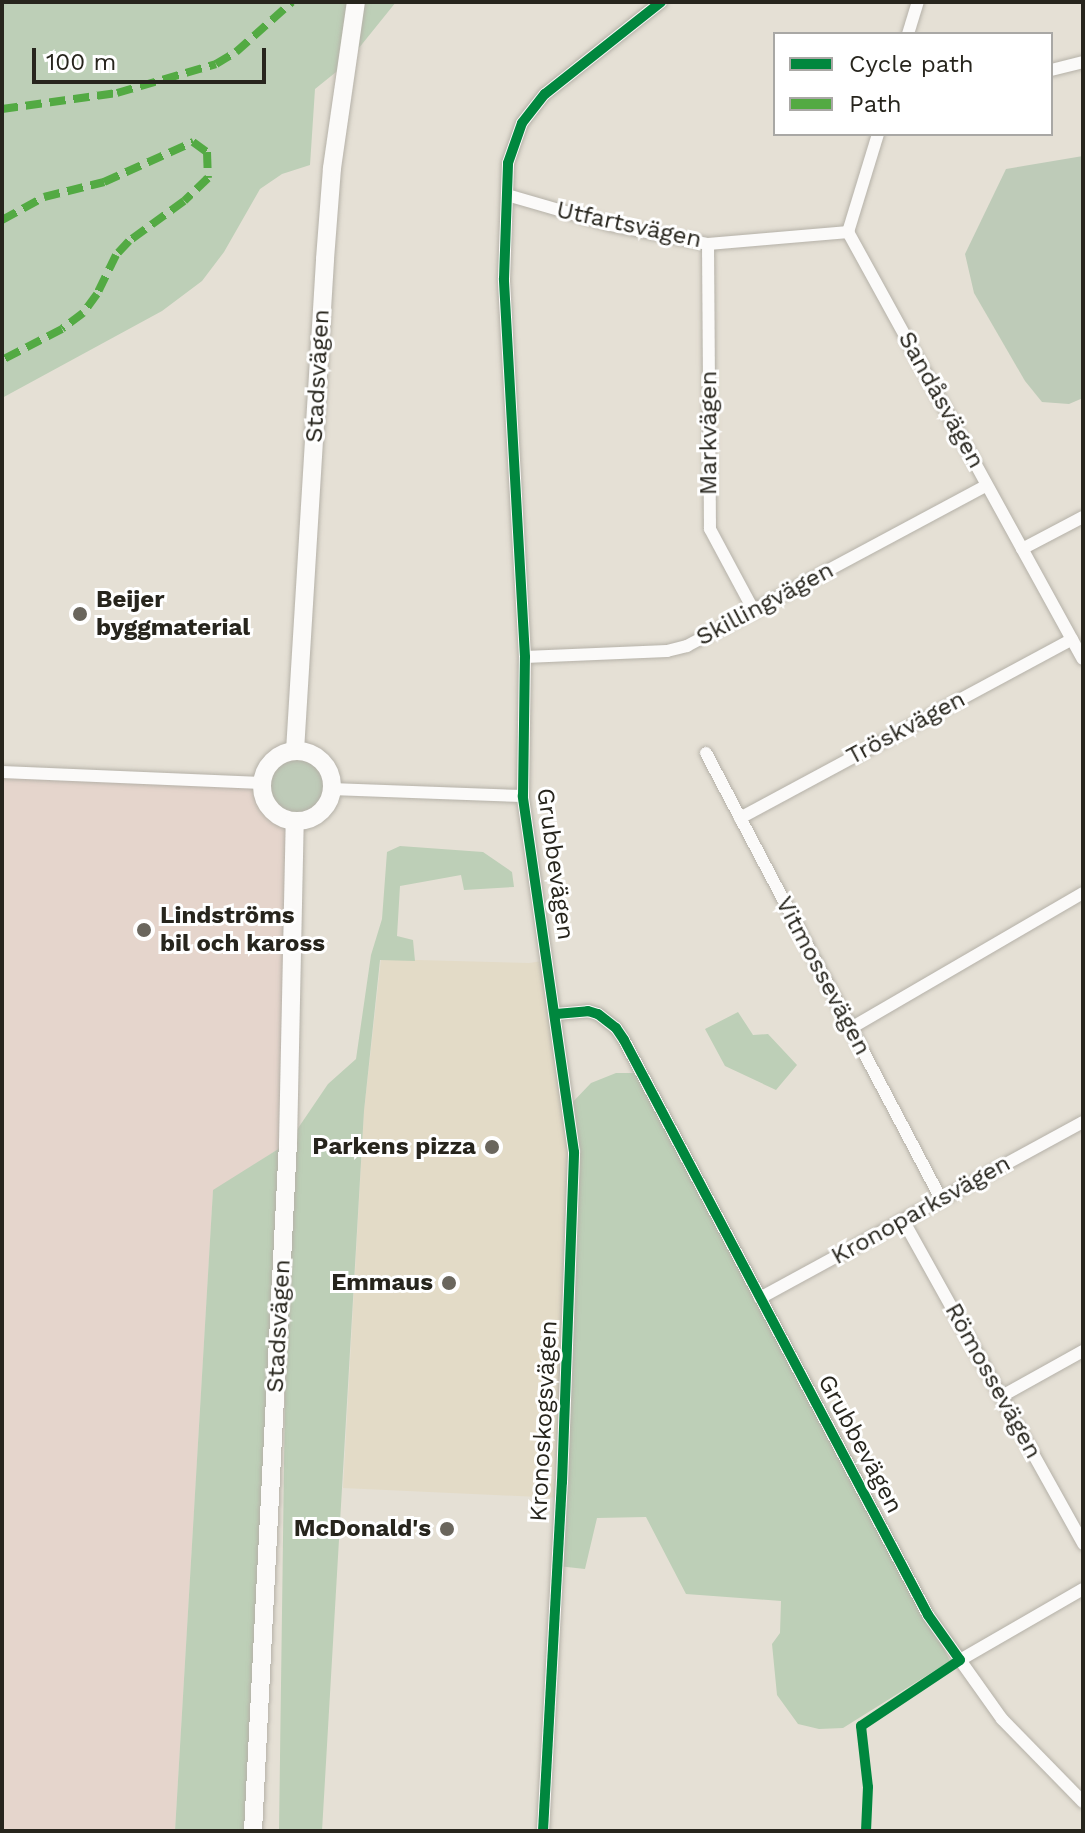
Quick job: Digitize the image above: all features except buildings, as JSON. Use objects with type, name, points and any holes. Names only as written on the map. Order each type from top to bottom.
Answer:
[{"type":"main road","name":"Stadsvägen","points":[[295,751],[332,168],[356,2]]},
{"type":"main road","points":[[295,751],[310,754],[321,761],[330,777],[331,789],[323,808],[305,820],[295,821],[271,809],[262,783],[270,764],[295,751]]},
{"type":"main road","name":"Stadsvägen","points":[[253,1831],[288,1143],[295,821]]},
{"type":"street","name":"Grubbevägen","points":[[661,2],[572,71],[528,115],[508,163],[504,279],[525,657],[523,796],[556,1014],[588,1011],[616,1028],[928,1615],[1002,1719],[1083,1802]]},
{"type":"street","points":[[909,32],[918,2]]},
{"type":"street","points":[[1053,70],[1083,62]]},
{"type":"street","points":[[848,232],[877,136]]},
{"type":"street","name":"Utfartsvägen","points":[[507,195],[611,225],[708,244],[848,232]]},
{"type":"street","name":"Sandåsvägen","points":[[848,232],[1083,659]]},
{"type":"street","name":"Markvägen","points":[[708,244],[710,529],[754,611]]},
{"type":"street","name":"Skillingvägen","points":[[525,657],[667,651],[687,646],[987,485]]},
{"type":"street","points":[[1022,549],[1083,517]]},
{"type":"street","name":"Tröskvägen","points":[[740,818],[1072,639]]},
{"type":"street","name":"Vitmossevägen","points":[[706,753],[941,1199]]},
{"type":"street","points":[[2,772],[262,783]]},
{"type":"street","points":[[331,789],[523,796]]},
{"type":"street","points":[[851,1028],[1083,893]]},
{"type":"street","name":"Kronoskogsvägen","points":[[543,1831],[574,1198],[574,1152],[556,1014]]},
{"type":"street","name":"Kronoparksvägen","points":[[760,1298],[1083,1122]]},
{"type":"street","name":"Römossevägen","points":[[903,1220],[1083,1544]]},
{"type":"street","points":[[1002,1396],[1083,1351]]},
{"type":"street","points":[[960,1660],[1083,1589]]},
{"type":"shaded area","points":[[2,772],[262,783],[271,809],[288,820],[288,1143],[213,1191],[175,1831],[2,1831]]},
{"type":"shaded area","points":[[381,959],[529,963],[549,960],[569,1106],[561,1498],[343,1488],[364,1111]]},
{"type":"green space","points":[[2,2],[396,2],[346,64],[315,89],[310,165],[282,174],[260,189],[224,252],[202,281],[162,311],[2,398]]},
{"type":"green space","points":[[1083,156],[1083,398],[1069,404],[1042,402],[1025,381],[974,293],[965,254],[1006,169]]},
{"type":"green space","points":[[297,758],[317,766],[325,786],[317,806],[297,814],[277,806],[269,786],[277,766]]},
{"type":"green space","points":[[400,846],[483,852],[512,872],[514,887],[464,890],[461,875],[400,886],[397,936],[413,940],[415,961],[380,960],[364,1111],[322,1831],[279,1831],[288,1174],[253,1831],[175,1831],[213,1190],[288,1143],[328,1084],[356,1059],[371,955],[382,919],[387,852]]},
{"type":"green space","points":[[738,1012],[753,1035],[768,1034],[797,1065],[776,1090],[725,1066],[705,1029]]},
{"type":"green space","points":[[616,1073],[641,1073],[950,1661],[843,1728],[819,1729],[798,1724],[777,1695],[772,1644],[780,1633],[781,1601],[686,1594],[646,1517],[597,1518],[585,1569],[558,1566],[569,1106],[591,1083]]},
{"type":"marked path","points":[[2,109],[117,93],[216,64],[236,52],[292,2]]},
{"type":"marked path","points":[[2,220],[44,197],[104,182],[193,142],[207,152],[208,178],[116,255],[97,294],[83,313],[62,329],[2,360]]},
{"type":"cycle path","points":[[543,1831],[562,1482],[574,1152],[523,796],[525,657],[504,279],[508,163],[522,123],[545,94],[661,2]]},
{"type":"cycle path","points":[[556,1014],[588,1011],[598,1014],[616,1028],[624,1040],[928,1615],[960,1660],[861,1726],[868,1787],[866,1831]]},
{"type":"place","name":"Beijer byggmaterial","points":[[80,614]]},
{"type":"place","name":"Lindströms bil och kaross","points":[[144,930]]},
{"type":"place","name":"Parkens pizza","points":[[492,1147]]},
{"type":"place","name":"Emmaus","points":[[449,1283]]},
{"type":"place","name":"McDonald's","points":[[447,1529]]}]
